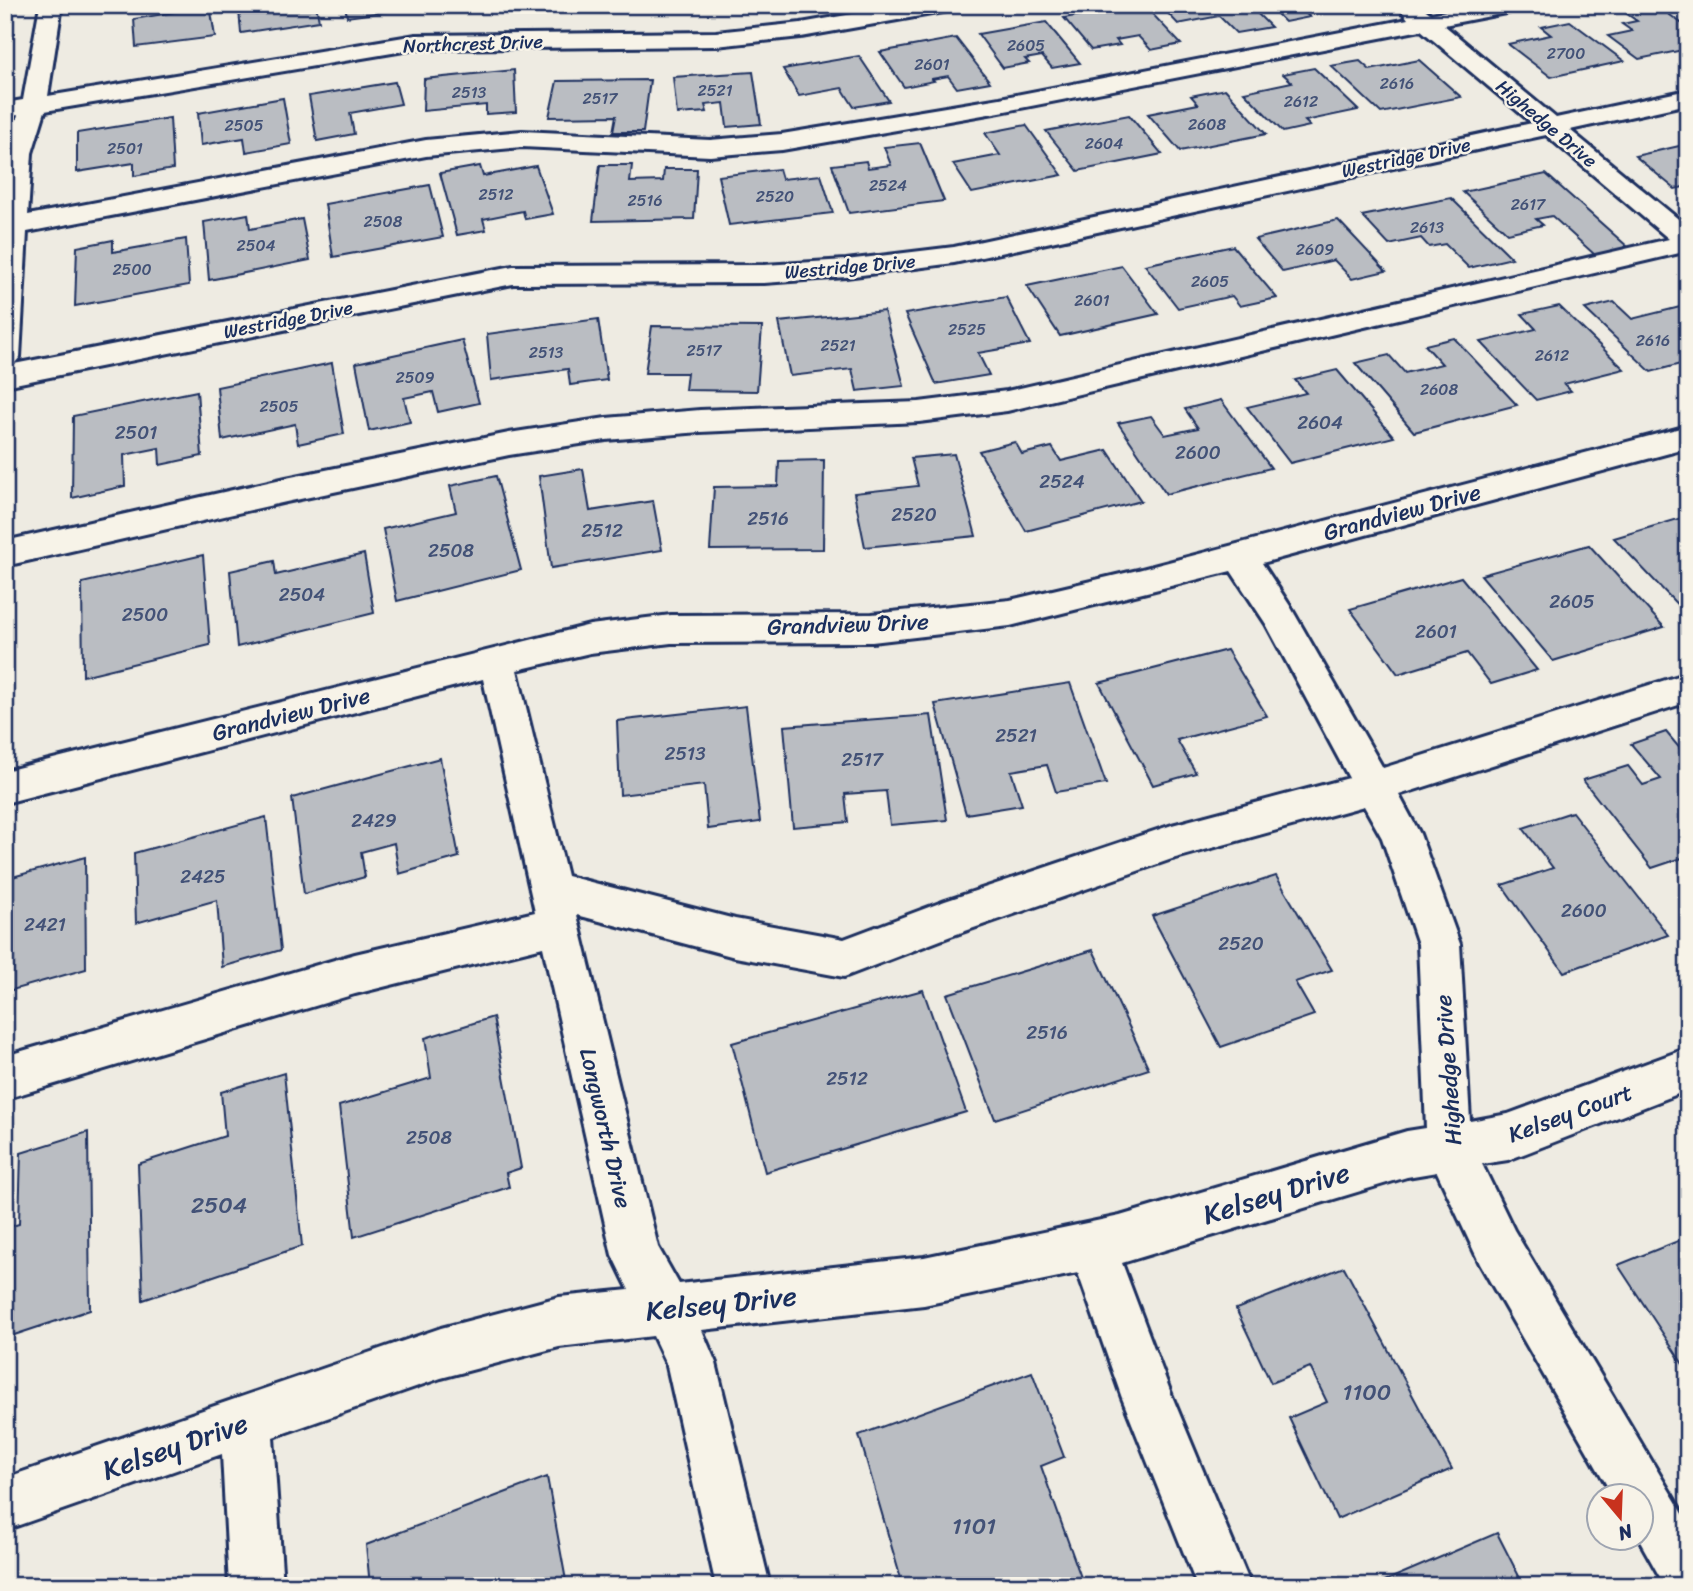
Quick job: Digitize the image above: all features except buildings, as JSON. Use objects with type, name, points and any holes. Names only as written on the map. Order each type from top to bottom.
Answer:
[{"type":"street","points":[[5,357],[10,227],[19,153],[34,105],[51,5]]},
{"type":"street","name":"Northcrest Drive","points":[[5,110],[416,42],[469,39],[719,39],[782,32],[943,5]]},
{"type":"street","name":"Highedge Drive","points":[[1406,5],[1688,242]]},
{"type":"street","points":[[10,227],[412,151],[484,141],[522,139],[710,148],[782,142],[1000,105],[1513,5]]},
{"type":"street","name":"Westridge Drive","points":[[5,376],[513,275],[566,272],[747,274],[872,267],[954,255],[1688,97]]},
{"type":"street","points":[[5,554],[299,487],[509,444],[606,429],[700,421],[907,413],[1007,401],[1688,242]]},
{"type":"street","name":"Grandview Drive","points":[[5,787],[590,639],[671,629],[872,628],[1010,613],[1688,437]]},
{"type":"street","name":"Highedge Drive","points":[[1239,555],[1278,615],[1400,834],[1440,944],[1449,1146],[1497,1247],[1688,1574]]},
{"type":"street","name":"Longworth Drive","points":[[497,661],[636,1255],[666,1309],[691,1363],[743,1586]]},
{"type":"street","points":[[5,1077],[355,974],[554,907],[844,958],[945,919],[1172,842],[1374,787],[1688,687]]},
{"type":"street","name":"Kelsey Court","points":[[1449,1146],[1508,1138],[1688,1069]]},
{"type":"street","name":"Kelsey Drive","points":[[5,1504],[467,1346],[559,1322],[924,1282],[1092,1246],[1407,1154],[1449,1146]]},
{"type":"street","points":[[1092,1246],[1147,1398],[1224,1586]]},
{"type":"street","points":[[246,1421],[256,1586]]}]
